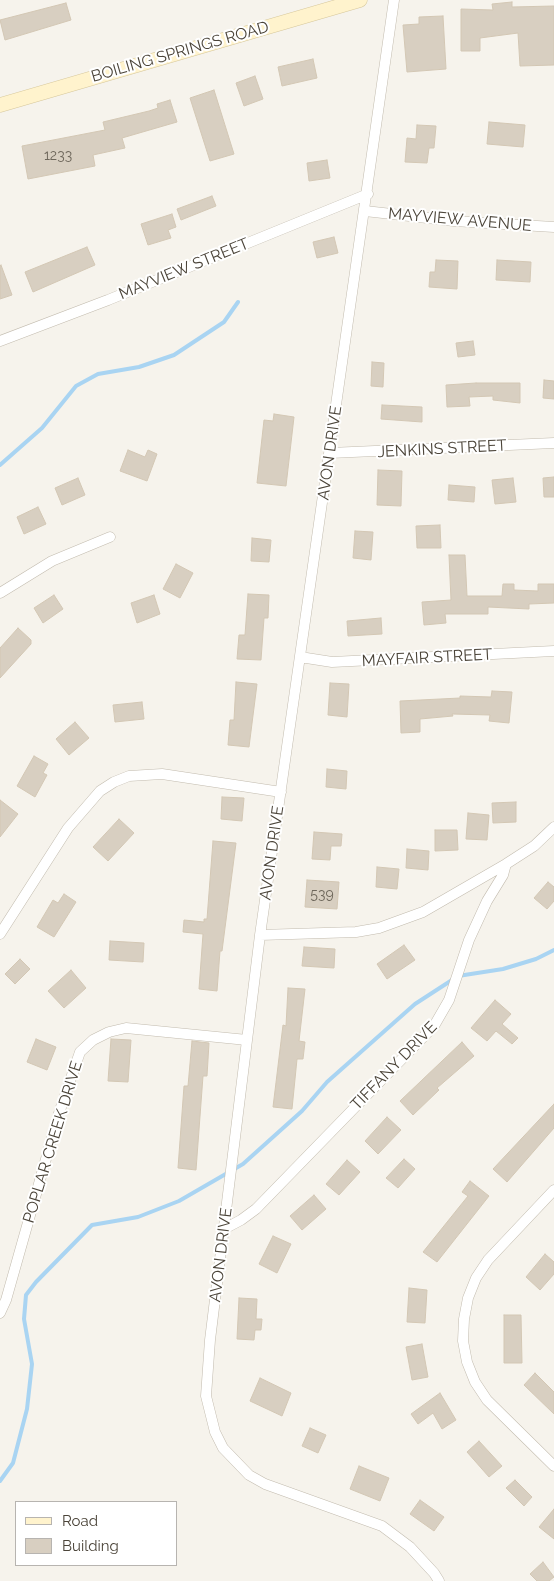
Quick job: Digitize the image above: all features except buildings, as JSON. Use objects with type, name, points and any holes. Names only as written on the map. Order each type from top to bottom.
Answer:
[{"type":"main road","name":"BOILING SPRINGS ROAD","points":[[0,105],[360,0]]},
{"type":"street","name":"AVON DRIVE","points":[[394,0],[368,194],[260,935],[210,1340],[206,1396],[214,1432],[223,1448],[249,1475],[264,1484],[371,1522],[392,1532],[410,1547],[439,1581]]},
{"type":"street","name":"MAYVIEW STREET","points":[[0,342],[368,194]]},
{"type":"street","name":"MAYVIEW AVENUE","points":[[365,211],[454,222],[554,227]]},
{"type":"street","name":"JENKINS STREET","points":[[330,453],[554,443]]},
{"type":"street","points":[[0,593],[52,561],[110,537]]},
{"type":"street","name":"MAYFAIR STREET","points":[[300,658],[332,662],[554,651]]},
{"type":"street","points":[[0,934],[68,828],[100,791],[114,782],[129,776],[162,774],[281,792]]},
{"type":"street","points":[[260,935],[356,932],[379,928],[423,912],[534,846],[554,827]]},
{"type":"street","name":"TIFFANY DRIVE","points":[[224,1229],[256,1209],[434,1026],[449,1000],[469,940],[487,901],[503,875],[506,864]]},
{"type":"street","name":"POPLAR CREEK DRIVE","points":[[0,1312],[6,1300],[54,1130],[80,1052],[94,1040],[109,1032],[126,1028],[247,1040]]},
{"type":"street","points":[[554,1190],[488,1260],[476,1278],[465,1312],[463,1341],[467,1362],[475,1382],[487,1400],[554,1466]]},
{"type":"waterway","points":[[0,465],[42,428],[76,386],[98,374],[139,367],[174,355],[224,322],[238,302]]},
{"type":"waterway","points":[[458,976],[503,969],[536,959],[554,950]]},
{"type":"waterway","points":[[0,1481],[13,1463],[27,1409],[32,1364],[24,1319],[26,1295],[36,1282],[92,1225],[138,1217],[179,1201],[243,1164],[302,1111],[327,1082],[415,1004],[452,980]]}]
